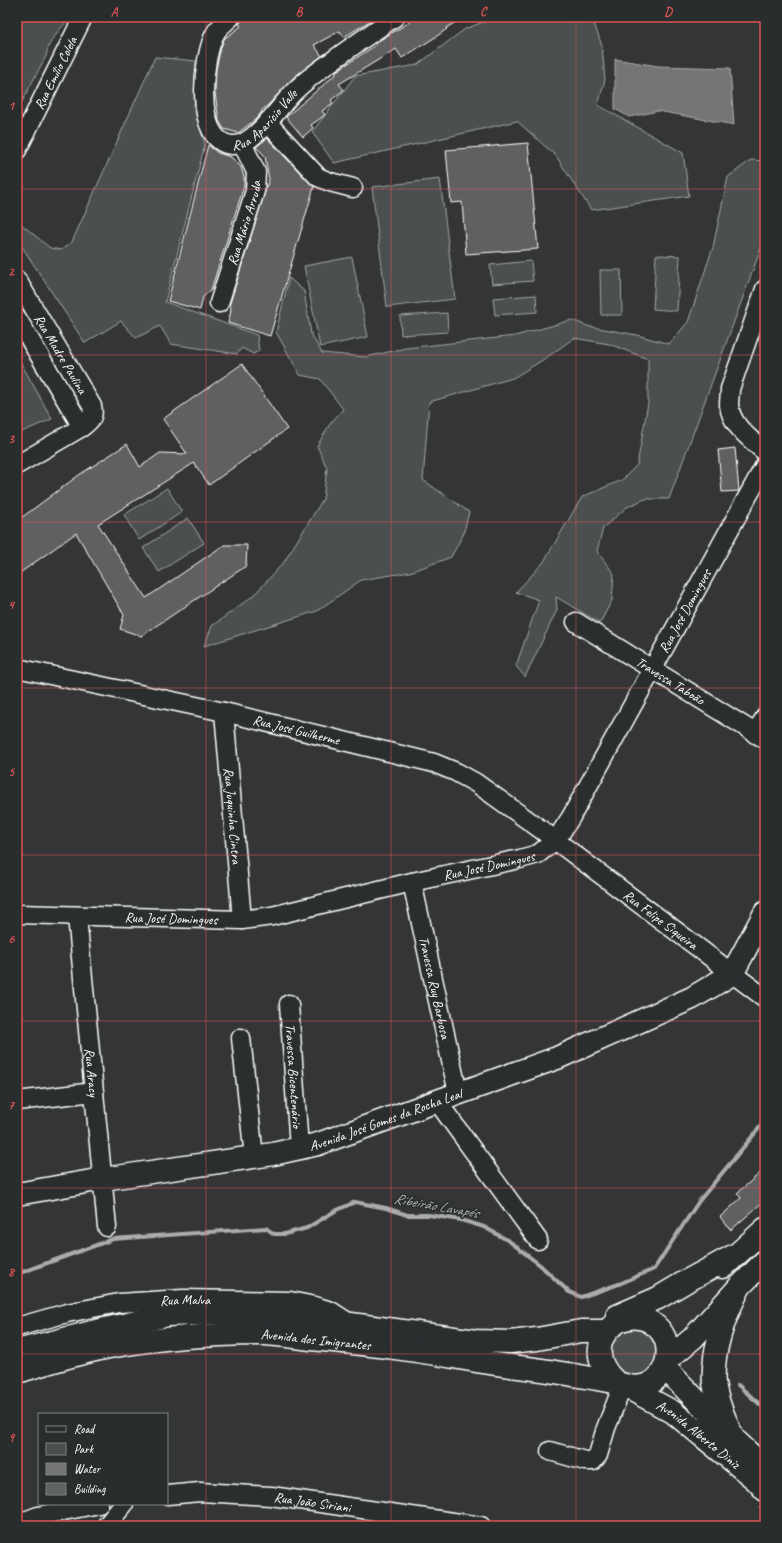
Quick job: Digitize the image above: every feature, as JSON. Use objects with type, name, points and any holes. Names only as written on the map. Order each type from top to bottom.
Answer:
[{"type":"main road","points":[[732,974],[762,926]]},
{"type":"main road","name":"Avenida José Gomes da Rocha Leal","points":[[17,1194],[103,1179],[254,1157],[318,1144],[557,1058],[630,1027],[692,998],[732,974]]},
{"type":"main road","points":[[648,1321],[669,1309],[696,1290],[765,1229]]},
{"type":"main road","points":[[581,1331],[658,1298],[733,1256]]},
{"type":"main road","name":"Avenida dos Imigrantes","points":[[17,1372],[63,1358],[109,1347],[158,1340],[266,1334],[418,1351],[637,1387],[648,1384],[658,1378],[666,1364],[693,1338],[765,1261]]},
{"type":"main road","points":[[732,1438],[720,1407],[713,1381],[715,1356],[721,1329],[728,1309],[740,1286]]},
{"type":"main road","name":"Avenida dos Imigrantes","points":[[17,1351],[168,1315],[228,1313],[351,1324],[482,1341],[510,1342],[581,1331]]},
{"type":"main road","points":[[621,1385],[607,1375],[601,1364],[599,1352],[601,1341],[607,1331],[615,1323],[626,1319],[637,1318],[648,1321],[657,1327],[664,1337],[668,1348],[666,1364]]},
{"type":"main road","points":[[581,1331],[607,1331]]},
{"type":"main road","name":"Avenida Alberto Diniz","points":[[666,1364],[732,1438],[765,1468]]},
{"type":"main road","name":"Avenida Alberto Diniz","points":[[621,1385],[673,1412],[756,1480],[765,1490]]},
{"type":"street","name":"Rua Emílio Colela","points":[[17,150],[83,17]]},
{"type":"street","name":"Rua Aparício Valle","points":[[231,17],[216,31],[208,53],[204,79],[204,98],[207,116],[215,137],[229,145],[242,143],[250,139],[299,86],[377,29],[396,17]]},
{"type":"street","points":[[267,122],[318,177],[353,188]]},
{"type":"street","name":"Rua Mário Arruda","points":[[218,303],[256,191],[256,172],[242,143]]},
{"type":"street","name":"Rua Madre Paulina","points":[[17,280],[92,406],[93,415],[91,420],[82,427],[17,465]]},
{"type":"street","points":[[765,290],[730,389],[729,405],[732,417],[740,430],[765,452]]},
{"type":"street","name":"Rua Madre Paulina","points":[[17,318],[82,427]]},
{"type":"street","name":"Rua José Domingues","points":[[17,914],[242,920],[272,916],[412,882],[538,854],[556,840],[571,817],[765,465]]},
{"type":"street","name":"Travessa Taboão","points":[[576,622],[760,736]]},
{"type":"street","name":"Rua José Guilherme","points":[[17,668],[224,712],[434,764],[456,772],[476,783],[556,840]]},
{"type":"street","name":"Rua Juquinha Cintra","points":[[224,712],[242,920]]},
{"type":"street","points":[[760,736],[765,717]]},
{"type":"street","name":"Rua Felipe Siqueira","points":[[556,840],[765,998]]},
{"type":"street","name":"Travessa Ruy Barbosa","points":[[412,882],[458,1093]]},
{"type":"street","name":"Rua Aracy","points":[[77,916],[107,1227]]},
{"type":"street","name":"Travessa Bicentenário","points":[[289,1004],[299,1148]]},
{"type":"street","points":[[241,1038],[254,1157]]},
{"type":"street","points":[[17,1101],[94,1092]]},
{"type":"street","points":[[437,1101],[538,1240]]},
{"type":"street","name":"Rua Malva","points":[[17,1326],[67,1313],[119,1303],[183,1299],[290,1301],[315,1306],[331,1312],[351,1324]]},
{"type":"street","points":[[550,1451],[585,1461],[593,1461],[598,1455],[621,1385]]},
{"type":"street","name":"Rua João Siriani","points":[[168,1496],[200,1492],[271,1496],[481,1526]]},
{"type":"street","points":[[17,1524],[38,1516],[94,1505]]},
{"type":"street","points":[[106,1526],[123,1505]]},
{"type":"street","points":[[38,1516],[48,1518],[59,1526]]},
{"type":"green space","points":[[17,17],[71,17],[59,30],[49,45],[46,56],[17,111]]},
{"type":"green space","points":[[496,17],[592,17],[602,46],[605,80],[598,105],[683,153],[689,196],[591,210],[556,156],[517,121],[334,163],[312,132],[355,76],[417,65],[465,29]]},
{"type":"green space","points":[[155,57],[196,61],[194,108],[205,144],[165,302],[257,335],[259,351],[253,354],[242,348],[237,354],[171,344],[160,326],[136,338],[121,321],[85,343],[17,239],[17,231],[21,224],[50,248],[61,250],[72,242]]},
{"type":"green space","points":[[751,160],[765,161],[765,237],[669,499],[645,499],[627,507],[603,528],[597,551],[614,574],[612,600],[600,623],[556,597],[557,610],[525,677],[516,666],[539,600],[516,592],[543,563],[582,497],[622,480],[637,465],[648,403],[648,359],[609,344],[574,338],[546,358],[513,378],[429,402],[423,480],[469,512],[463,535],[451,557],[410,572],[361,580],[317,611],[204,646],[212,626],[254,595],[284,562],[323,499],[327,468],[317,446],[330,424],[343,409],[320,379],[300,375],[276,332],[289,278],[304,291],[311,334],[322,353],[366,357],[406,348],[515,336],[572,320],[587,326],[637,335],[669,344],[688,322],[713,247],[728,177]]},
{"type":"green space","points":[[440,179],[455,299],[387,307],[372,187]]},
{"type":"green space","points":[[656,255],[680,256],[677,311],[653,309]]},
{"type":"green space","points":[[352,257],[368,337],[320,347],[304,266]]},
{"type":"green space","points":[[531,261],[533,281],[492,284],[490,265]]},
{"type":"green space","points":[[600,270],[621,270],[622,315],[601,315]]},
{"type":"green space","points":[[536,295],[537,312],[495,315],[493,298]]},
{"type":"green space","points":[[447,313],[448,332],[401,335],[400,316]]},
{"type":"green space","points":[[17,356],[52,419],[17,434]]},
{"type":"green space","points":[[167,488],[182,512],[139,540],[124,515]]},
{"type":"green space","points":[[188,518],[204,543],[159,572],[143,548]]},
{"type":"green space","points":[[623,1327],[648,1329],[661,1350],[652,1374],[627,1379],[608,1363],[610,1338]]},
{"type":"water","points":[[615,59],[658,66],[730,68],[734,125],[658,111],[629,117],[615,109]]},
{"type":"building","points":[[245,17],[376,17],[344,37],[340,31],[314,45],[322,56],[294,77],[261,111],[262,112],[256,119],[238,133],[224,129],[219,121],[215,93],[216,69],[224,39],[241,26],[239,24]]},
{"type":"building","points":[[418,17],[464,17],[402,58],[396,49],[339,84],[344,90],[331,100],[333,103],[322,111],[325,115],[311,125],[313,128],[303,137],[286,117],[336,74],[335,72],[376,45],[375,43]]},
{"type":"building","points":[[267,138],[314,187],[270,336],[228,323],[231,310],[230,303],[269,179],[265,156],[256,147]]},
{"type":"building","points":[[528,143],[538,249],[466,254],[462,202],[451,203],[446,150]]},
{"type":"building","points":[[208,145],[218,153],[231,157],[241,167],[244,177],[244,186],[211,290],[203,297],[200,310],[168,301]]},
{"type":"building","points":[[242,364],[287,429],[209,485],[194,463],[98,524],[146,598],[224,545],[247,545],[246,566],[141,636],[120,629],[124,615],[76,533],[17,575],[17,521],[79,475],[127,444],[140,467],[160,453],[187,454],[163,419]]},
{"type":"building","points":[[735,448],[739,491],[722,492],[718,450]]},
{"type":"building","points":[[765,1169],[765,1200],[731,1230],[720,1217],[741,1198],[737,1193]]},
{"type":"waterway","name":"Ribeirão Lavapés","points":[[17,1274],[113,1239],[266,1228],[274,1234],[285,1234],[307,1228],[335,1211],[355,1202],[386,1208],[407,1215],[429,1215],[461,1220],[484,1227],[509,1241],[540,1265],[569,1292],[581,1297],[619,1284],[654,1269],[699,1201],[765,1121]]},
{"type":"waterway","points":[[738,1385],[765,1409]]}]
